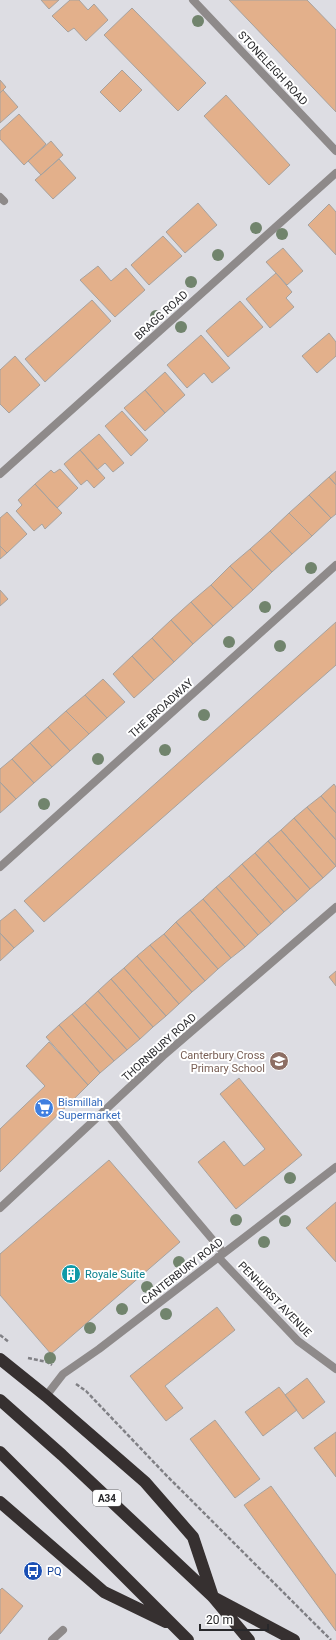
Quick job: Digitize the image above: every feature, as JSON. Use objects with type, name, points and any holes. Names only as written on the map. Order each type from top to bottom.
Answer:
[{"type":"highway","points":[[0,1359],[46,1396],[144,1482],[193,1537],[213,1598],[294,1640]]},
{"type":"highway","name":"A34","points":[[0,1400],[62,1455],[213,1598],[249,1640]]},
{"type":"highway","points":[[0,1452],[188,1640]]},
{"type":"highway","points":[[0,1502],[104,1592],[174,1626]]},
{"type":"street","name":"STONELEIGH ROAD","points":[[193,0],[336,150]]},
{"type":"street","name":"BRAGG ROAD","points":[[0,474],[336,173]]},
{"type":"street","name":"THE BROADWAY","points":[[0,867],[336,565]]},
{"type":"street","name":"THORNBURY ROAD","points":[[0,1208],[163,1056],[336,907]]},
{"type":"street","name":"PENHURST AVENUE","points":[[104,1111],[221,1254],[298,1341],[336,1369]]},
{"type":"street","name":"CANTERBURY ROAD","points":[[46,1396],[63,1374],[99,1349],[336,1167]]},
{"type":"street","points":[[52,1640],[63,1630]]},
{"type":"path","points":[[0,1335],[11,1344]]},
{"type":"path","points":[[23,1354],[28,1358],[47,1362]]},
{"type":"path","points":[[86,1391],[166,1475],[331,1640]]},
{"type":"building","points":[[41,0],[59,0],[49,9]]},
{"type":"building","points":[[70,0],[79,0],[88,10],[94,4],[108,20],[86,41],[74,28],[68,32],[52,16]]},
{"type":"building","points":[[229,0],[307,0],[336,30],[336,112]]},
{"type":"building","points":[[132,8],[206,83],[178,111],[104,35]]},
{"type":"building","points":[[122,70],[142,90],[120,112],[100,92]]},
{"type":"building","points":[[0,80],[6,87],[0,93]]},
{"type":"building","points":[[3,90],[18,107],[0,123],[0,93]]},
{"type":"building","points":[[226,95],[290,165],[269,185],[204,116]]},
{"type":"building","points":[[19,114],[46,144],[24,165],[0,139],[0,131]]},
{"type":"building","points":[[51,141],[63,155],[41,175],[28,161]]},
{"type":"building","points":[[59,159],[76,178],[53,199],[35,180]]},
{"type":"building","points":[[198,203],[217,225],[185,253],[166,232]]},
{"type":"building","points":[[329,204],[336,212],[336,255],[308,225]]},
{"type":"building","points":[[163,236],[182,256],[149,285],[131,265]]},
{"type":"building","points":[[283,248],[303,271],[287,285],[266,262]]},
{"type":"building","points":[[98,266],[111,281],[126,268],[145,290],[115,317],[80,280]]},
{"type":"building","points":[[276,273],[292,292],[286,298],[294,307],[270,328],[246,299]]},
{"type":"building","points":[[92,300],[111,321],[45,382],[25,359]]},
{"type":"building","points":[[240,301],[263,327],[228,357],[206,331]]},
{"type":"building","points":[[329,333],[336,342],[336,356],[317,373],[302,356]]},
{"type":"building","points":[[201,335],[230,368],[212,383],[204,373],[187,388],[167,365]]},
{"type":"building","points":[[15,356],[40,385],[9,413],[0,404],[0,370]]},
{"type":"building","points":[[165,372],[185,395],[165,413],[145,390]]},
{"type":"building","points":[[145,390],[165,413],[145,431],[124,408]]},
{"type":"building","points":[[122,411],[148,440],[131,456],[105,426]]},
{"type":"building","points":[[99,434],[124,463],[113,472],[105,463],[97,470],[80,450]]},
{"type":"building","points":[[80,450],[105,478],[94,488],[87,480],[81,485],[64,464]]},
{"type":"building","points":[[60,469],[78,488],[57,508],[35,484],[51,470],[54,473]]},
{"type":"building","points":[[336,471],[336,485],[329,477]]},
{"type":"building","points":[[329,477],[336,485],[336,514],[331,518],[309,495]]},
{"type":"building","points":[[35,484],[62,513],[45,529],[42,524],[34,531],[16,511],[22,505],[18,500]]},
{"type":"building","points":[[309,495],[331,518],[312,536],[289,513]]},
{"type":"building","points":[[7,512],[27,534],[7,553],[0,546],[0,518]]},
{"type":"building","points":[[289,513],[312,536],[292,554],[270,531]]},
{"type":"building","points":[[270,531],[292,554],[272,572],[250,549]]},
{"type":"building","points":[[0,546],[7,553],[0,559]]},
{"type":"building","points":[[250,549],[272,572],[253,590],[230,566]]},
{"type":"building","points":[[230,566],[253,590],[233,608],[211,585]]},
{"type":"building","points":[[211,585],[233,608],[213,626],[191,602]]},
{"type":"building","points":[[0,590],[8,599],[0,606]]},
{"type":"building","points":[[191,602],[213,626],[193,644],[171,620]]},
{"type":"building","points":[[171,620],[193,644],[174,662],[152,638]]},
{"type":"building","points":[[336,622],[336,665],[44,922],[24,901]]},
{"type":"building","points":[[152,638],[174,662],[154,680],[132,656]]},
{"type":"building","points":[[132,656],[154,680],[134,698],[113,674]]},
{"type":"building","points":[[103,679],[125,702],[107,718],[85,695]]},
{"type":"building","points":[[85,695],[107,718],[89,734],[66,711]]},
{"type":"building","points":[[66,711],[89,734],[70,751],[48,727]]},
{"type":"building","points":[[48,727],[70,751],[52,767],[30,743]]},
{"type":"building","points":[[30,743],[52,767],[34,783],[12,759]]},
{"type":"building","points":[[12,759],[34,783],[16,799],[0,782],[0,769]]},
{"type":"building","points":[[0,782],[16,799],[0,813]]},
{"type":"building","points":[[334,784],[336,787],[336,813],[321,796]]},
{"type":"building","points":[[321,796],[336,813],[336,840],[307,807]]},
{"type":"building","points":[[307,807],[336,840],[336,866],[294,818]]},
{"type":"building","points":[[294,818],[336,866],[323,878],[281,830]]},
{"type":"building","points":[[281,830],[323,878],[310,889],[268,841]]},
{"type":"building","points":[[268,841],[310,889],[297,901],[255,853]]},
{"type":"building","points":[[255,853],[297,901],[284,912],[242,864]]},
{"type":"building","points":[[242,864],[284,912],[271,924],[229,876]]},
{"type":"building","points":[[229,876],[271,924],[258,935],[216,887]]},
{"type":"building","points":[[216,887],[258,935],[245,947],[203,899]]},
{"type":"building","points":[[203,899],[245,947],[231,958],[190,910]]},
{"type":"building","points":[[15,909],[34,931],[14,948],[0,933],[0,921]]},
{"type":"building","points":[[190,910],[231,958],[218,969],[176,922]]},
{"type":"building","points":[[176,922],[218,969],[205,981],[164,934]]},
{"type":"building","points":[[0,933],[14,948],[0,961]]},
{"type":"building","points":[[164,934],[205,981],[192,992],[150,945]]},
{"type":"building","points":[[150,945],[192,992],[179,1004],[137,956]]},
{"type":"building","points":[[137,956],[179,1004],[166,1016],[124,968]]},
{"type":"building","points":[[124,968],[166,1016],[153,1027],[111,979]]},
{"type":"building","points":[[336,971],[336,986],[329,977]]},
{"type":"building","points":[[111,979],[153,1027],[140,1039],[98,991]]},
{"type":"building","points":[[98,991],[140,1039],[127,1050],[85,1003]]},
{"type":"building","points":[[85,1003],[127,1050],[114,1061],[72,1014]]},
{"type":"building","points":[[72,1014],[114,1061],[100,1073],[59,1025]]},
{"type":"building","points":[[59,1025],[100,1073],[88,1085],[46,1037]]},
{"type":"building","name":"Bismillah Supermarket","points":[[49,1042],[88,1085],[0,1172],[0,1129],[45,1086],[26,1066]]},
{"type":"building","points":[[239,1078],[302,1155],[236,1209],[198,1162],[224,1141],[244,1166],[265,1149],[220,1094]]},
{"type":"building","name":"Royale Suite","points":[[109,1160],[180,1242],[51,1354],[0,1295],[0,1254]]},
{"type":"building","points":[[336,1202],[336,1262],[306,1228]]},
{"type":"building","points":[[217,1307],[235,1330],[165,1386],[183,1408],[166,1421],[130,1376]]},
{"type":"building","points":[[307,1378],[325,1402],[303,1419],[285,1395]]},
{"type":"building","points":[[279,1387],[297,1410],[263,1436],[245,1412]]},
{"type":"building","points":[[215,1420],[260,1479],[235,1498],[190,1439]]},
{"type":"building","points":[[336,1432],[336,1477],[314,1448]]},
{"type":"building","points":[[271,1486],[336,1575],[336,1631],[244,1505]]},
{"type":"building","points":[[2,1588],[23,1606],[0,1634],[0,1590]]},
{"type":"place","name":"Canterbury Cross Primary School","points":[[279,1061]]},
{"type":"place","name":"Bismillah Supermarket","points":[[44,1108]]},
{"type":"place","name":"Royale Suite","points":[[71,1274]]},
{"type":"place","name":"PQ","points":[[33,1571]]}]
